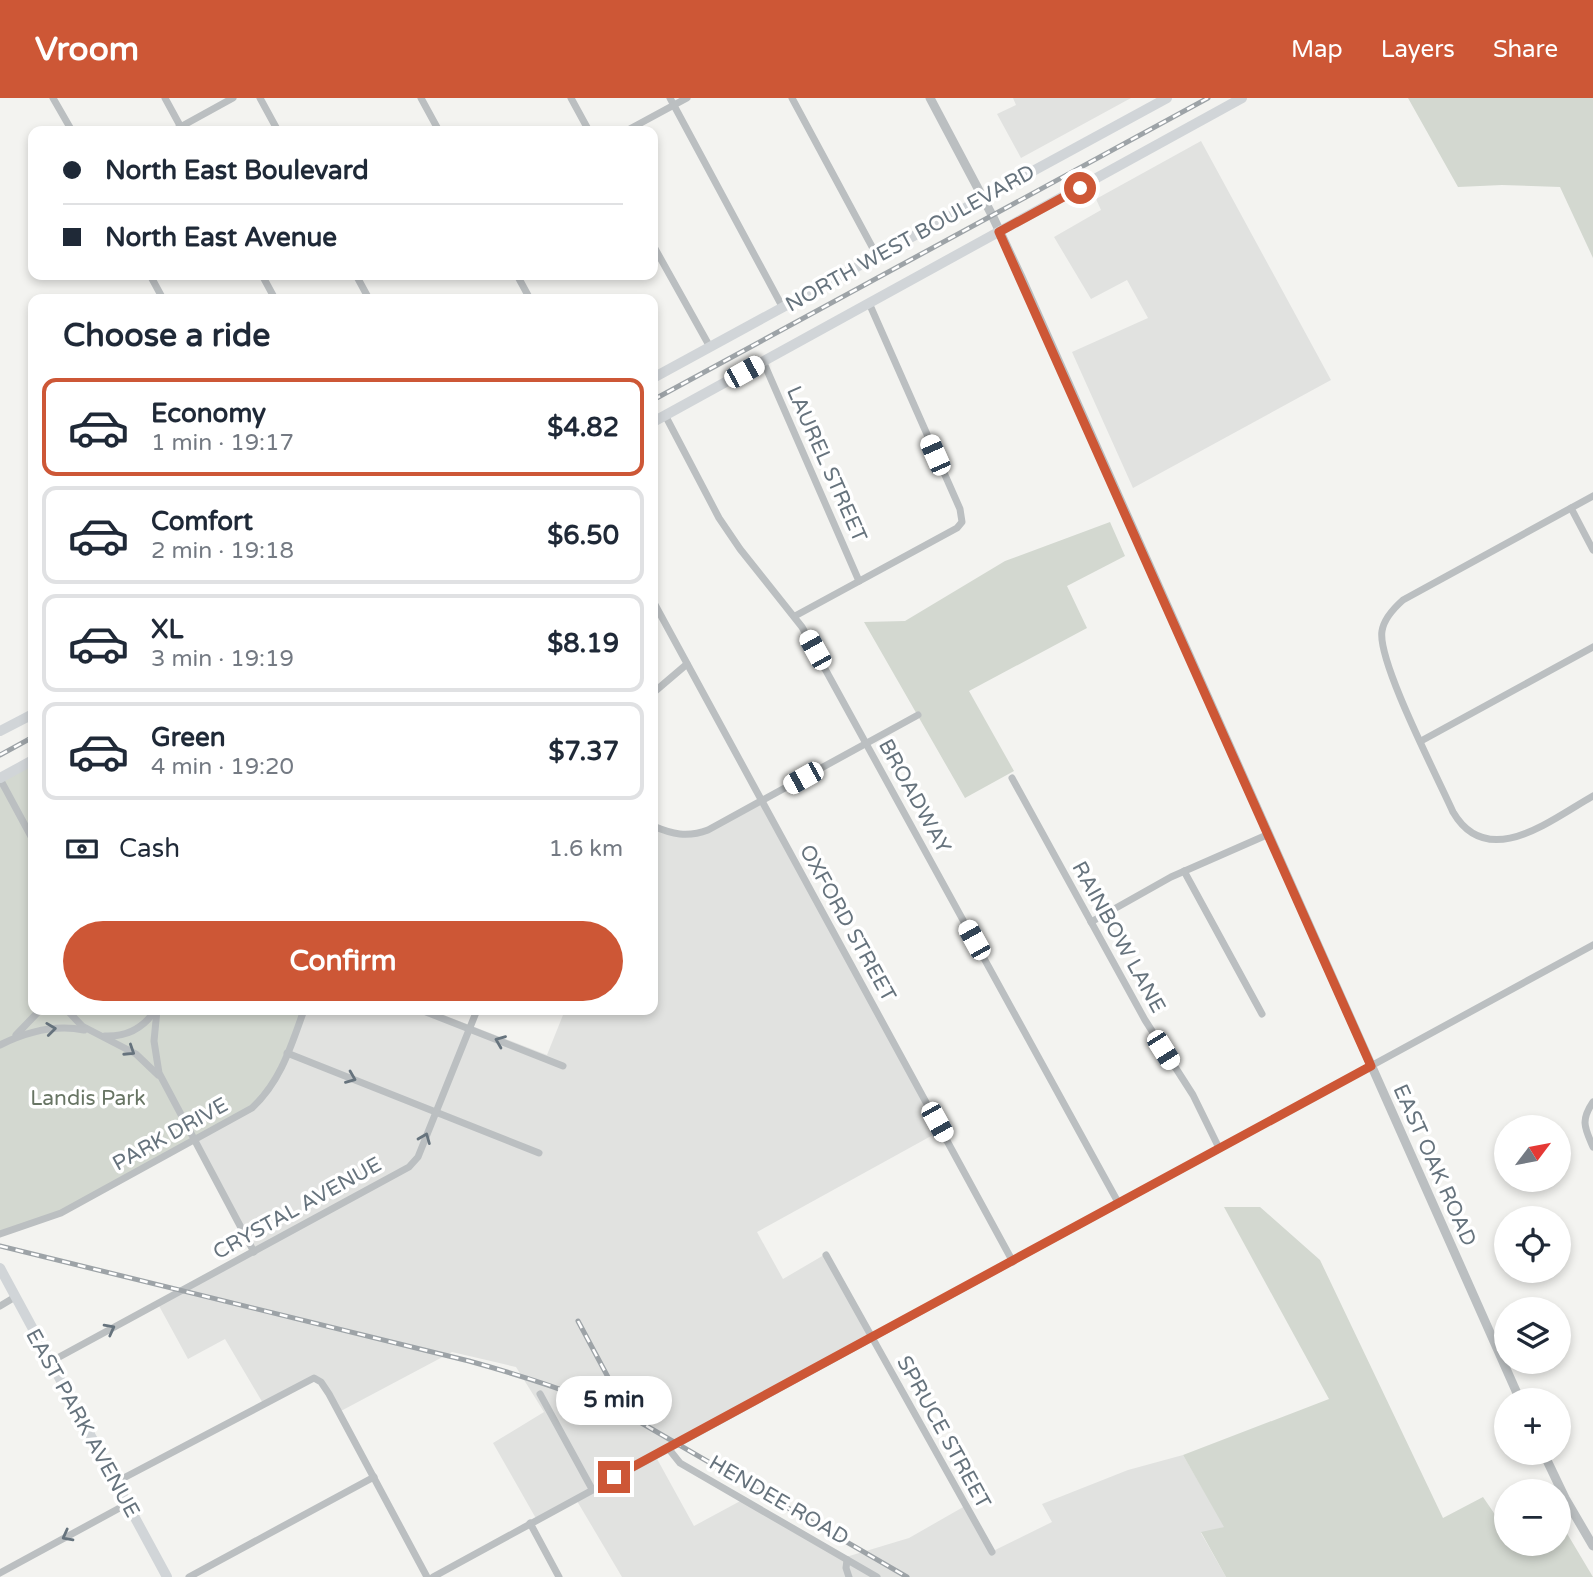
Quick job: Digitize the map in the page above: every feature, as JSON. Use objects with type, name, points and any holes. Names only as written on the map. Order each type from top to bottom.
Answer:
[{"type":"main road","name":"NORTH WEST BOULEVARD","points":[[658,375],[1167,98]]},
{"type":"main road","points":[[658,419],[1242,98]]},
{"type":"main road","points":[[1,729],[28,716]]},
{"type":"main road","points":[[0,778],[28,763]]},
{"type":"main road","name":"EAST PARK AVENUE","points":[[0,1268],[167,1577]]},
{"type":"street","points":[[53,98],[69,126]]},
{"type":"street","points":[[165,98],[177,126]]},
{"type":"street","points":[[186,126],[233,98]]},
{"type":"street","points":[[260,98],[275,126]]},
{"type":"street","points":[[421,98],[436,126]]},
{"type":"street","points":[[571,98],[586,126]]},
{"type":"street","points":[[634,126],[672,102],[687,98]]},
{"type":"street","points":[[792,98],[877,256]]},
{"type":"street","name":"EAST OAK ROAD","points":[[930,98],[992,215],[1515,1388]]},
{"type":"street","points":[[672,102],[783,307]]},
{"type":"street","points":[[658,254],[710,347]]},
{"type":"street","points":[[795,616],[957,528],[962,516],[869,303]]},
{"type":"street","name":"LAUREL STREET","points":[[763,361],[859,581]]},
{"type":"street","name":"BROADWAY","points":[[665,415],[719,517],[740,549],[795,616],[1119,1204]]},
{"type":"street","points":[[1593,496],[1403,600],[1385,622],[1382,640],[1385,660],[1458,822],[1465,829],[1482,838],[1501,842],[1593,796]]},
{"type":"street","points":[[1570,508],[1593,550]]},
{"type":"street","name":"OXFORD STREET","points":[[658,610],[1013,1262]]},
{"type":"street","points":[[1421,741],[1593,647]]},
{"type":"street","points":[[658,689],[687,664]]},
{"type":"street","points":[[658,828],[673,834],[694,835],[708,830],[918,715]]},
{"type":"street","points":[[0,778],[28,831]]},
{"type":"street","name":"RAINBOW LANE","points":[[1012,778],[1145,1020],[1193,1095],[1219,1148]]},
{"type":"street","points":[[1091,922],[1184,872],[1269,834]]},
{"type":"street","points":[[1184,872],[1262,1014]]},
{"type":"street","points":[[116,1482],[314,1378],[321,1382],[329,1395],[430,1577],[1593,945]]},
{"type":"street","points":[[13,1038],[35,1015]]},
{"type":"street","points":[[71,1015],[90,1031],[136,1054],[162,1082]]},
{"type":"street","points":[[0,1045],[13,1038],[54,1028],[90,1031],[110,1036],[128,1033],[145,1023],[152,1015]]},
{"type":"street","points":[[156,1015],[154,1041],[162,1082],[254,1252]]},
{"type":"street","name":"PARK DRIVE","points":[[0,1234],[54,1216],[245,1113],[263,1097],[277,1077],[302,1015]]},
{"type":"street","points":[[435,1015],[563,1066]]},
{"type":"street","name":"CRYSTAL AVENUE","points":[[50,1362],[410,1167],[416,1161],[475,1015]]},
{"type":"street","points":[[287,1053],[539,1153]]},
{"type":"street","points":[[1593,1102],[1584,1120],[1593,1147]]},
{"type":"street","name":"SPRUCE STREET","points":[[826,1255],[992,1552]]},
{"type":"street","points":[[0,1306],[15,1297]]},
{"type":"street","points":[[540,1394],[592,1489]]},
{"type":"street","name":"HENDEE ROAD","points":[[668,1448],[680,1463],[877,1577]]},
{"type":"street","points":[[1549,1465],[1593,1546]]},
{"type":"street","points":[[189,1577],[374,1477]]},
{"type":"street","points":[[0,1573],[127,1504]]},
{"type":"street","points":[[530,1523],[559,1577]]},
{"type":"street","points":[[847,1560],[849,1577]]},
{"type":"shaded area","points":[[1013,98],[1131,98],[1021,158],[997,114],[1016,105]]},
{"type":"shaded area","points":[[1201,141],[1331,380],[1133,488],[1072,352],[1148,318],[1127,280],[1091,299],[1054,237],[1101,210],[1096,199]]},
{"type":"shaded area","points":[[761,800],[942,1130],[757,1232],[783,1279],[824,1255],[871,1339],[656,1457],[694,1526],[744,1499],[846,1557],[909,1538],[965,1506],[991,1552],[1052,1522],[1042,1504],[1128,1470],[1183,1455],[1225,1527],[1201,1533],[1226,1577],[622,1577],[577,1501],[538,1522],[493,1443],[544,1412],[516,1367],[452,1352],[339,1412],[318,1377],[264,1405],[225,1339],[188,1359],[158,1304],[254,1252],[192,1137],[300,1015],[444,1015],[547,1055],[563,1015],[658,1015],[658,825],[689,836]]},
{"type":"green space","points":[[1408,98],[1593,98],[1593,258],[1560,187],[1458,187]]},
{"type":"green space","points":[[1110,522],[1125,556],[1067,586],[1087,628],[969,691],[1014,771],[965,798],[864,622],[905,621],[1005,561]]},
{"type":"green space","name":"Landis Park","points":[[28,763],[28,1015],[302,1015],[273,1085],[252,1108],[84,1201],[0,1234],[0,778]]},
{"type":"green space","points":[[1224,1207],[1260,1207],[1320,1260],[1443,1518],[1483,1497],[1494,1513],[1494,1556],[1571,1556],[1571,1540],[1593,1577],[1226,1577],[1201,1532],[1224,1527],[1183,1455],[1329,1399]]},
{"type":"railway","points":[[658,397],[1208,98]]},
{"type":"railway","points":[[0,755],[28,740]]},
{"type":"railway","points":[[0,1246],[469,1361],[576,1395],[638,1421],[907,1577]]},
{"type":"railway","points":[[578,1321],[617,1394],[636,1416]]},
{"type":"route","points":[[614,1477],[1371,1066],[999,232],[1080,188]]}]
